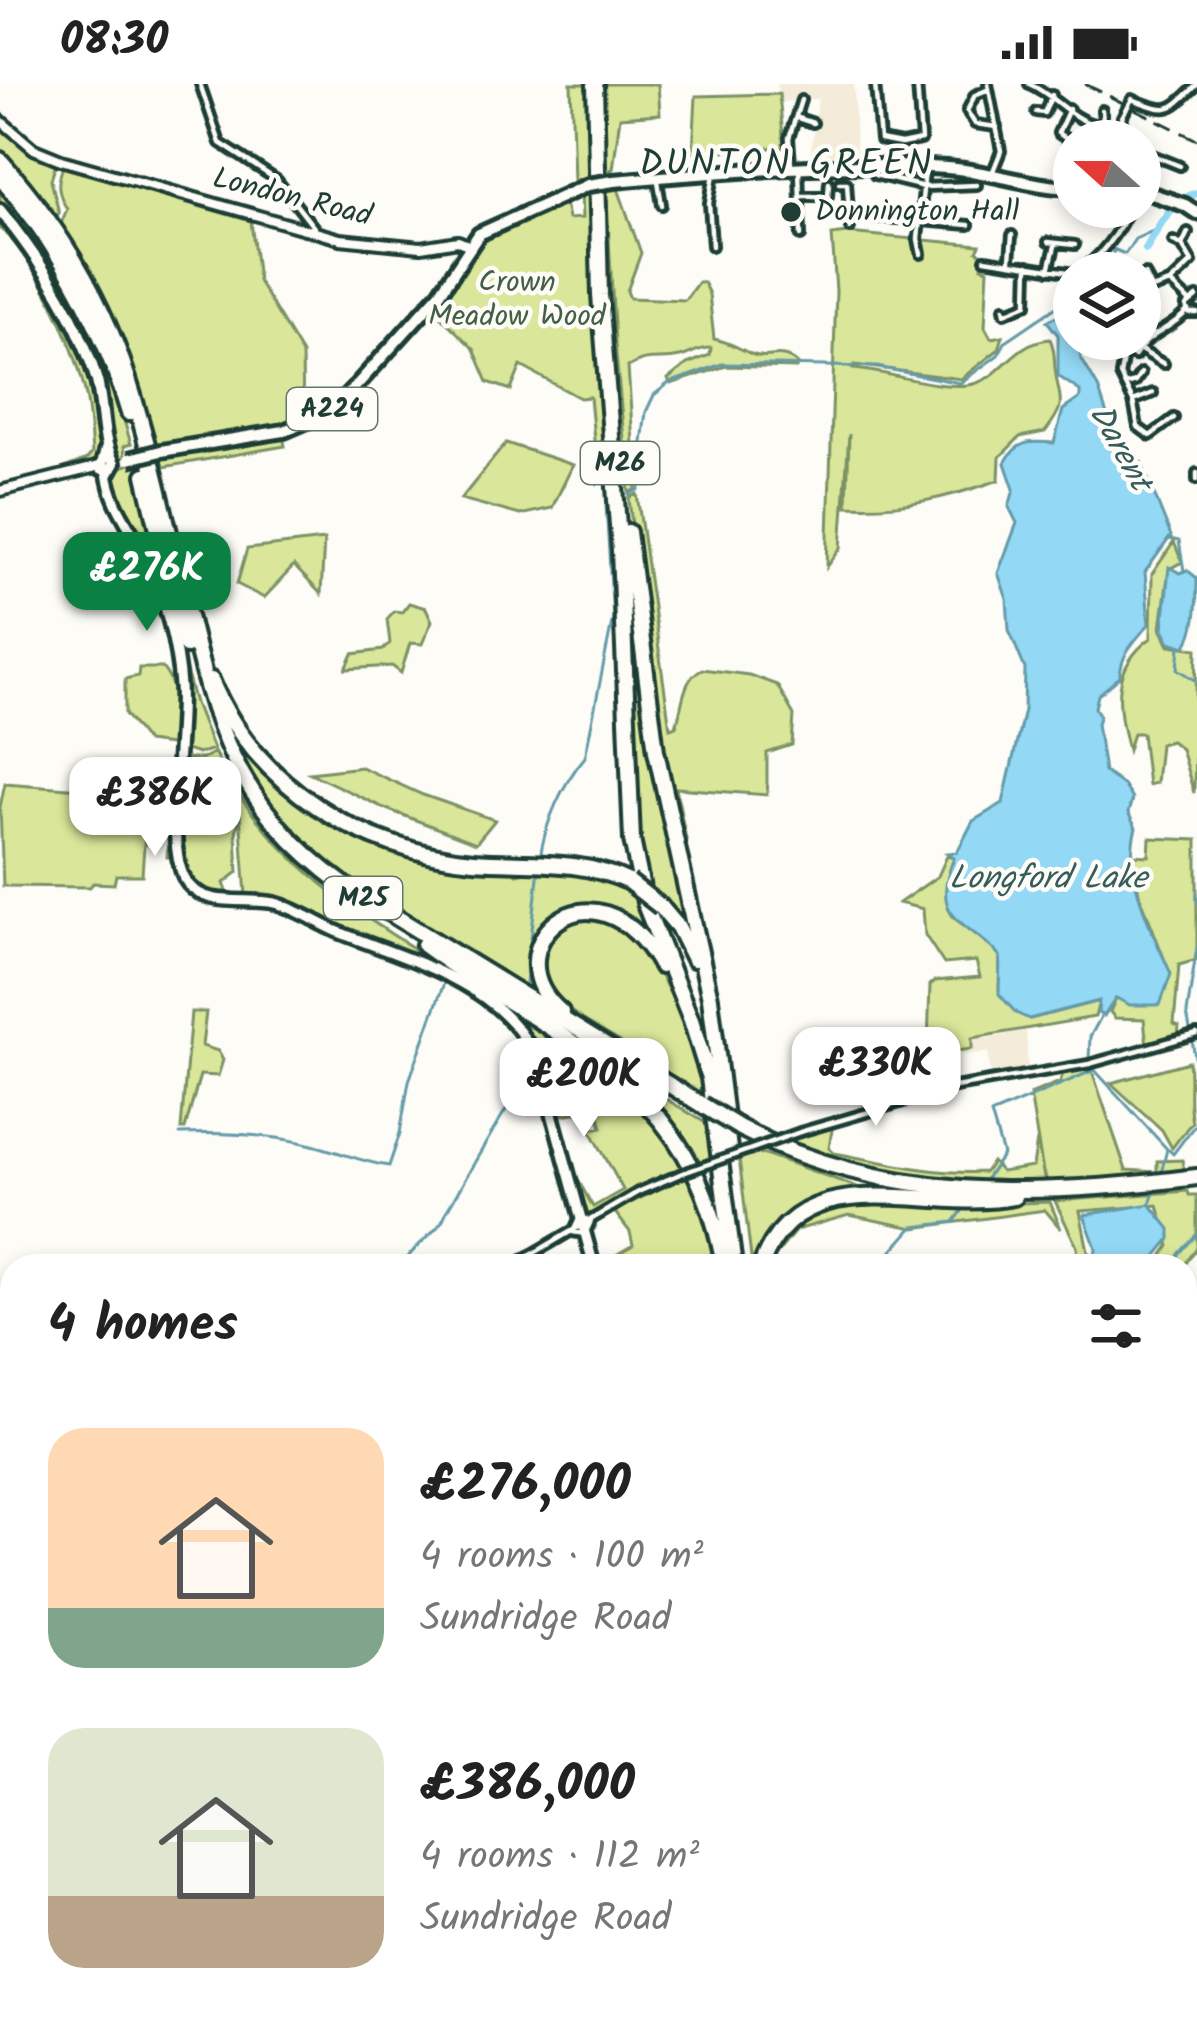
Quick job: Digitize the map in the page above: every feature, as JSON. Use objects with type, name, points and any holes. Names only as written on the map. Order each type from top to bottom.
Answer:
[{"type":"highway","name":"M26","points":[[598,84],[600,295],[621,564],[631,825],[646,907],[697,1035]]},
{"type":"highway","name":"M26","points":[[598,84],[608,320],[634,594],[663,791],[712,1012],[729,1149]]},
{"type":"highway","name":"M25","points":[[0,160],[62,239],[116,345],[140,420],[208,701],[232,759],[256,798],[296,845],[357,894],[650,1072]]},
{"type":"highway","name":"M25","points":[[0,177],[69,272],[107,348],[133,428],[198,694],[236,781],[272,832],[305,865],[583,1048],[646,1101],[673,1134],[700,1183],[721,1254]]},
{"type":"highway","name":"M25","points":[[190,625],[235,726],[278,776],[327,814],[418,852],[474,861],[578,865],[629,882],[661,907],[683,936],[699,973],[729,1149],[737,1254]]},
{"type":"highway","name":"M25","points":[[703,1110],[563,1013],[545,995],[536,960],[542,939],[555,923],[569,914],[595,910],[630,926],[656,958],[697,1035],[736,1254]]},
{"type":"highway","name":"M25","points":[[420,942],[740,1132],[806,1166],[864,1183],[937,1195],[1014,1197]]},
{"type":"highway","name":"M25","points":[[740,1132],[837,1168],[940,1189],[1066,1189],[1197,1181]]},
{"type":"highway","name":"M25","points":[[766,1254],[789,1222],[832,1200],[873,1196],[983,1201],[1197,1181]]},
{"type":"main road","name":"A224","points":[[107,464],[284,431],[326,413],[440,293],[469,245],[492,225],[588,185],[850,167],[991,172],[1053,186]]},
{"type":"main road","points":[[1161,197],[1197,217]]},
{"type":"main road","points":[[0,210],[46,275],[79,334],[97,380],[112,499],[157,584],[178,670],[176,845],[179,866],[189,885],[206,896],[287,907],[447,976],[509,1018],[539,1066],[590,1254]]},
{"type":"street","points":[[200,84],[220,142],[278,180],[318,233]]},
{"type":"street","points":[[875,84],[882,143],[916,144],[922,136],[917,84]]},
{"type":"street","points":[[1029,84],[1052,95],[1082,120]]},
{"type":"street","points":[[1123,120],[1132,99],[1162,111],[1172,109],[1197,85]]},
{"type":"street","points":[[991,172],[1001,152],[997,127],[988,87],[976,95],[968,111],[975,124],[997,127]]},
{"type":"street","points":[[1036,112],[1044,113],[1052,95]]},
{"type":"street","points":[[801,100],[788,152],[800,196],[801,236]]},
{"type":"street","points":[[1064,120],[1069,109]]},
{"type":"street","points":[[1102,110],[1103,120]]},
{"type":"street","points":[[798,118],[813,123]]},
{"type":"street","name":"London Road","points":[[0,121],[34,149],[61,160],[318,233],[356,242],[421,247],[458,241],[469,245]]},
{"type":"street","points":[[1161,158],[1180,166]]},
{"type":"street","points":[[921,254],[925,168]]},
{"type":"street","points":[[712,246],[709,203],[714,174]]},
{"type":"street","points":[[658,177],[662,205]]},
{"type":"street","points":[[877,177],[924,187],[977,185]]},
{"type":"street","points":[[800,196],[829,194],[829,182]]},
{"type":"street","points":[[839,183],[848,183],[850,227]]},
{"type":"street","points":[[850,215],[878,223],[969,225]]},
{"type":"street","points":[[1100,252],[1119,228]]},
{"type":"street","points":[[1182,245],[1188,232]]},
{"type":"street","points":[[1010,260],[1012,235]]},
{"type":"street","points":[[1161,286],[1192,262],[1182,245],[1173,241]]},
{"type":"street","points":[[1049,270],[1052,243],[1075,245]]},
{"type":"street","points":[[985,260],[1010,260],[1053,270]]},
{"type":"street","points":[[1004,313],[1020,310],[1033,296],[1028,265]]},
{"type":"street","points":[[1161,329],[1179,320],[1195,299],[1170,283]]},
{"type":"street","points":[[1187,310],[1197,313]]},
{"type":"street","points":[[1161,359],[1164,364]]},
{"type":"street","points":[[1122,360],[1119,368],[1133,401],[1136,423],[1146,436],[1173,422]]},
{"type":"street","points":[[1125,385],[1142,373]]},
{"type":"street","points":[[1133,401],[1154,393]]},
{"type":"street","points":[[0,491],[107,464]]},
{"type":"street","points":[[533,1254],[638,1192],[800,1132],[955,1087],[1089,1064],[1192,1035]]},
{"type":"shaded area","points":[[777,84],[854,84],[856,156],[810,159],[818,99],[779,102]]},
{"type":"shaded area","points":[[980,978],[987,1038],[1026,1031],[1028,1072],[991,1078],[988,1052],[930,1060],[930,985]]},
{"type":"green space","points":[[571,84],[658,84],[660,114],[620,117],[613,169],[574,181]]},
{"type":"green space","points":[[779,94],[784,147],[693,153],[696,96]]},
{"type":"green space","points":[[0,128],[32,153],[56,163],[51,180],[56,217],[0,150]]},
{"type":"green space","points":[[63,167],[251,221],[258,281],[302,354],[303,416],[283,423],[283,428],[152,449],[116,333],[60,226],[67,209],[59,188]]},
{"type":"green space","points":[[616,183],[641,253],[627,291],[630,298],[685,300],[703,282],[709,294],[714,339],[758,356],[785,356],[798,364],[796,368],[726,366],[671,384],[668,379],[710,355],[711,348],[628,367],[636,489],[629,493],[606,185]]},
{"type":"green space","points":[[0,187],[44,246],[95,341],[131,444],[124,446],[125,457],[111,453],[103,389],[25,235],[0,204]]},
{"type":"green space","name":"Crown Meadow Wood","points":[[591,189],[608,475],[598,483],[590,397],[580,398],[521,366],[511,390],[488,382],[474,349],[434,310],[485,234],[564,198],[568,219],[582,218],[581,191]]},
{"type":"green space","points":[[0,215],[50,288],[76,339],[102,437],[100,456],[93,464],[27,483],[87,459],[92,453],[90,420],[62,324],[40,280],[0,228]]},
{"type":"green space","points":[[832,235],[980,245],[982,267],[988,269],[985,327],[991,338],[1003,336],[999,349],[961,379],[854,365],[853,369],[964,385],[987,378],[1027,346],[1050,339],[1061,400],[1045,432],[1020,437],[1000,457],[999,480],[924,501],[847,506],[849,434],[841,548],[827,567],[836,291]]},
{"type":"green space","points":[[283,436],[285,446],[163,467],[158,457]]},
{"type":"green space","points":[[506,443],[573,465],[552,508],[520,515],[461,499]]},
{"type":"green space","points":[[137,461],[156,564],[195,703],[213,749],[198,754],[182,749],[179,669],[162,591],[112,480],[119,468]]},
{"type":"green space","points":[[637,494],[670,728],[676,726],[690,679],[702,669],[749,675],[777,685],[794,715],[792,745],[767,753],[767,795],[676,788],[686,839],[681,839],[658,786],[685,926],[646,887],[635,818],[627,599],[642,616],[629,498]]},
{"type":"green space","points":[[324,540],[321,594],[294,566],[264,598],[237,584],[247,549]]},
{"type":"green space","points":[[1174,542],[1182,562],[1169,569],[1161,628],[1169,645],[1197,649],[1194,793],[1181,749],[1171,741],[1160,744],[1156,783],[1148,785],[1142,733],[1133,733],[1128,750],[1121,718],[1123,675],[1151,638],[1152,574]]},
{"type":"green space","points":[[409,603],[426,608],[432,621],[422,644],[410,643],[401,673],[392,666],[346,669],[353,654],[383,650],[390,643],[387,619]]},
{"type":"green space","points":[[139,668],[162,668],[168,675],[175,715],[171,745],[147,742],[125,714],[125,679],[138,676]]},
{"type":"green space","points":[[240,739],[338,824],[512,868],[517,874],[564,871],[608,881],[638,894],[645,917],[641,931],[610,909],[597,906],[573,914],[535,947],[545,1001],[321,860],[270,811],[231,744]]},
{"type":"green space","points":[[214,752],[252,813],[299,864],[354,908],[593,1063],[652,1115],[688,1169],[648,1184],[592,1216],[583,1213],[573,1182],[578,1180],[593,1207],[623,1190],[590,1129],[602,1127],[597,1109],[556,1116],[554,1093],[541,1058],[513,1018],[430,964],[246,896],[240,813],[238,872],[224,883],[228,894],[196,884],[183,863],[182,801],[212,798],[223,791],[221,786],[213,793],[182,796],[184,759],[202,759]]},
{"type":"green space","points":[[361,767],[495,820],[476,843],[310,773]]},
{"type":"green space","points":[[5,783],[130,793],[132,799],[132,793],[174,796],[174,857],[167,857],[169,832],[145,831],[142,875],[116,875],[114,884],[90,887],[3,886],[0,807]]},
{"type":"green space","points":[[1150,838],[1197,840],[1197,960],[1179,965],[1174,1024],[1179,1026],[1178,1036],[1147,1046],[1144,1019],[1115,1018],[1110,1012],[1116,998],[1170,974],[1139,893],[1132,855],[1149,856]]},
{"type":"green space","points":[[947,856],[954,858],[950,911],[1000,956],[999,989],[1030,1019],[1099,1001],[1095,1017],[972,1038],[972,1049],[928,1045],[930,985],[980,977],[976,961],[944,964],[925,935],[923,909],[899,903],[938,876]]},
{"type":"green space","points":[[580,917],[620,926],[652,961],[688,1033],[703,1097],[570,1011],[547,988],[543,976],[546,953],[560,932]]},
{"type":"green space","points":[[191,1012],[206,1012],[202,1046],[218,1051],[223,1060],[218,1076],[200,1075],[185,1129],[181,1129]]},
{"type":"green space","points":[[1189,1062],[1192,1122],[1172,1148],[1162,1130],[1111,1083]]},
{"type":"green space","points":[[1090,1065],[1126,1170],[1157,1172],[1157,1161],[1182,1160],[1185,1174],[1049,1184],[1030,1094],[1060,1082],[1064,1070]]},
{"type":"green space","points":[[636,1081],[709,1125],[716,1158],[697,1165],[663,1111]]},
{"type":"green space","points":[[833,1124],[829,1148],[834,1153],[946,1172],[985,1172],[992,1162],[1001,1172],[1033,1167],[1037,1140],[1045,1184],[936,1184],[814,1155],[782,1142]]},
{"type":"green space","points":[[765,1154],[871,1192],[805,1207],[772,1233],[759,1254],[751,1254],[739,1158]]},
{"type":"green space","points":[[691,1174],[715,1254],[617,1254],[633,1245],[630,1232],[614,1211]]},
{"type":"green space","points":[[1188,1191],[1197,1195],[1197,1247],[1192,1254],[1163,1254],[1169,1246],[1158,1205],[1080,1211],[1089,1254],[1078,1254],[1055,1201]]},
{"type":"green space","points":[[1050,1202],[1061,1229],[1045,1210],[914,1228],[849,1215],[796,1230],[773,1254],[802,1222],[843,1206]]},
{"type":"water","name":"Longford Lake","points":[[1058,360],[1082,360],[1098,387],[1115,440],[1141,462],[1171,536],[1145,572],[1149,624],[1126,654],[1120,677],[1098,695],[1095,708],[1100,716],[1104,772],[1123,785],[1132,799],[1128,813],[1136,828],[1136,884],[1171,974],[1160,1005],[1130,1005],[1116,998],[1104,1016],[1098,1013],[1099,1001],[1029,1019],[1016,1013],[999,994],[1000,956],[954,916],[945,894],[954,858],[947,853],[957,852],[973,821],[1003,803],[1024,710],[1025,669],[1009,630],[1007,599],[998,573],[1017,523],[1009,507],[1014,489],[1005,463],[1025,444],[1054,443],[1063,410],[1080,398],[1080,391],[1058,376]]},
{"type":"water","points":[[1169,567],[1180,573],[1187,570],[1197,578],[1194,624],[1185,647],[1170,642],[1163,629]]},
{"type":"water","points":[[1150,1204],[1170,1229],[1170,1239],[1158,1254],[1095,1254],[1084,1215]]},
{"type":"waterway","name":"Darent","points":[[1146,249],[1173,208],[1197,193]]},
{"type":"waterway","points":[[1126,252],[1135,239],[1155,230]]},
{"type":"waterway","points":[[1113,252],[1120,252]]},
{"type":"waterway","points":[[639,465],[646,412],[654,395],[669,383],[722,364],[877,367],[960,383],[998,355],[1006,341],[1053,309]]},
{"type":"waterway","points":[[629,495],[639,489],[638,469]]},
{"type":"waterway","points":[[540,858],[556,804],[585,757],[613,617],[606,505],[612,502]]},
{"type":"waterway","name":"Darent","points":[[1169,539],[1179,541],[1184,571]]},
{"type":"waterway","name":"Darent","points":[[1180,646],[1178,669],[1197,681]]},
{"type":"waterway","points":[[530,994],[526,983],[539,868]]},
{"type":"waterway","name":"Darent","points":[[1197,893],[1197,903]]},
{"type":"waterway","name":"Darent","points":[[1197,947],[1187,1013],[1197,1068]]},
{"type":"waterway","points":[[180,1134],[277,1138],[389,1166],[409,1081],[444,983]]},
{"type":"waterway","points":[[1089,1060],[1090,1037],[1102,1015]]},
{"type":"waterway","points":[[411,1254],[439,1226],[507,1108],[544,1064],[542,1030]]},
{"type":"waterway","points":[[1091,1066],[1167,1149],[1161,1174]]},
{"type":"waterway","points":[[982,1184],[1003,1155],[991,1114],[1092,1071]]},
{"type":"waterway","name":"Darent","points":[[1197,1093],[1197,1112]]},
{"type":"waterway","points":[[1169,1150],[1173,1154],[1197,1122]]},
{"type":"waterway","points":[[1150,1204],[1153,1195]]},
{"type":"waterway","points":[[889,1254],[913,1227],[954,1222],[965,1207]]},
{"type":"waterway","name":"Darent","points":[[1179,1254],[1197,1234]]},
{"type":"railway","points":[[1085,84],[1197,140]]},
{"type":"place","name":"Donnington Hall","points":[[791,212]]},
{"type":"district","name":"DUNTON GREEN","points":[[787,165]]}]
